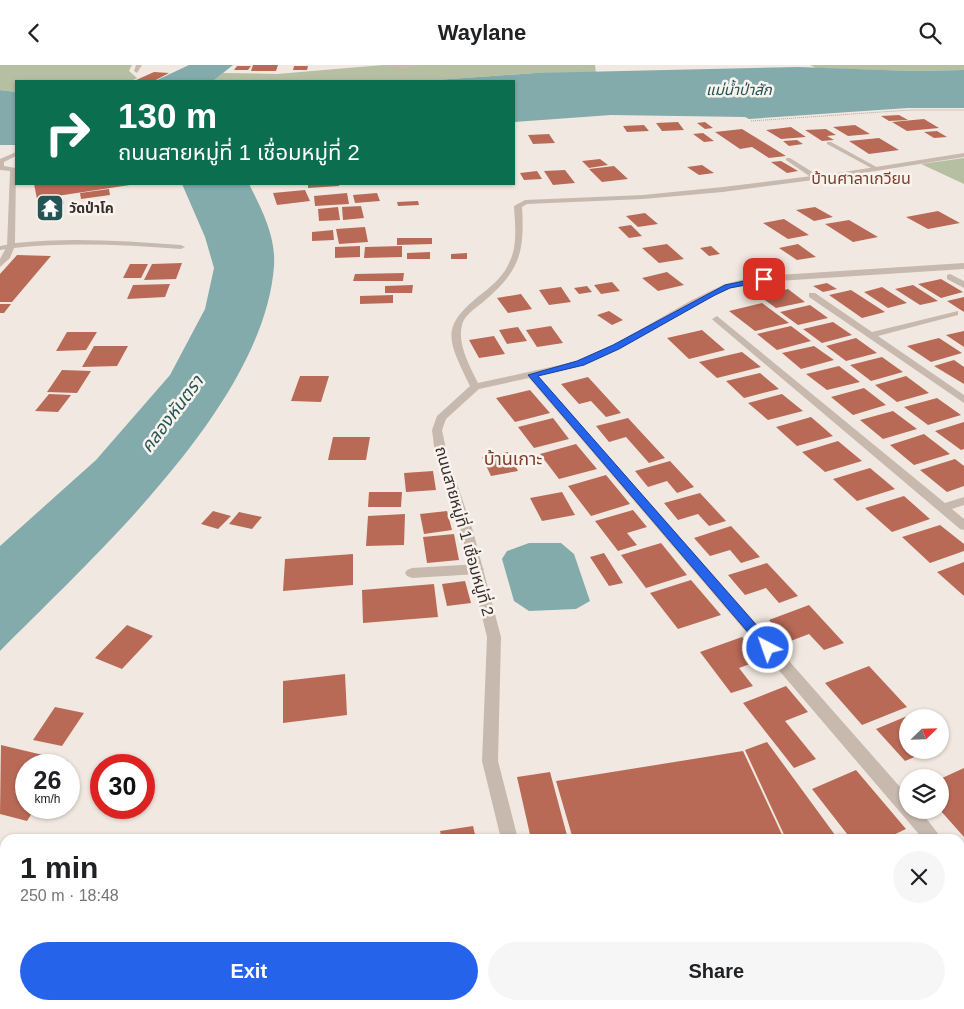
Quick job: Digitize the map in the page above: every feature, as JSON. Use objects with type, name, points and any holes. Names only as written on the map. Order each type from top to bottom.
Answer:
[{"type":"street","points":[[385,65],[394,67],[419,65]]},
{"type":"street","points":[[829,143],[877,169]]},
{"type":"street","points":[[0,151],[13,155]]},
{"type":"street","points":[[0,158],[13,155]]},
{"type":"street","points":[[0,263],[8,256],[11,246],[15,171],[1,168],[1,161],[13,155]]},
{"type":"street","points":[[964,155],[818,178],[644,197],[525,202],[518,206],[518,254],[510,272],[496,288],[466,310],[457,325],[459,353],[475,387],[580,363],[616,347],[695,302],[728,286],[742,283],[964,266]]},
{"type":"street","points":[[788,159],[818,178]]},
{"type":"street","points":[[0,248],[46,241],[83,240],[181,247]]},
{"type":"street","points":[[950,277],[964,285]]},
{"type":"street","points":[[812,295],[964,400]]},
{"type":"street","points":[[871,335],[955,313]]},
{"type":"street","points":[[717,319],[964,526]]},
{"type":"street","points":[[532,375],[899,799]]},
{"type":"street","name":"ถนนสายหมู่ที่ 1 เชื่อมหมู่ที่ 2","points":[[475,387],[441,418],[437,430],[441,454],[478,569],[494,637],[490,761],[509,834]]},
{"type":"street","points":[[943,508],[964,501]]},
{"type":"street","points":[[412,573],[478,569]]},
{"type":"street","points":[[917,819],[930,834]]},
{"type":"path","points":[[751,121],[910,109],[964,110]]},
{"type":"green space","points":[[0,65],[132,65],[129,71],[137,78],[133,80],[15,80],[15,92],[0,90]]},
{"type":"green space","points":[[383,65],[595,65],[596,73],[536,73],[436,80],[214,80],[223,73],[277,74]]},
{"type":"green space","points":[[810,65],[964,65],[964,70],[913,71],[816,68]]},
{"type":"green space","points":[[964,158],[964,184],[921,164]]},
{"type":"water","points":[[189,65],[233,65],[214,80],[157,80]]},
{"type":"water","name":"แม่น้ำป่าสัก","points":[[798,67],[913,71],[964,70],[964,108],[908,108],[749,119],[745,117],[611,115],[515,122],[515,80],[436,80],[536,73]]},
{"type":"water","points":[[0,90],[15,92],[15,145],[0,145]]},
{"type":"water","name":"คลองหันตรา","points":[[182,185],[250,185],[267,223],[273,244],[274,266],[263,318],[240,371],[207,424],[168,475],[81,571],[0,651],[0,546],[96,460],[170,375],[205,309],[214,268],[205,237]]},
{"type":"water","points":[[529,543],[561,543],[574,554],[590,601],[576,609],[529,611],[514,601],[502,559],[507,551]]},
{"type":"building","points":[[253,65],[278,65],[276,71],[251,71]]},
{"type":"building","points":[[237,66],[251,66],[248,70],[234,70]]},
{"type":"building","points":[[294,66],[308,66],[307,70],[293,70]]},
{"type":"building","points":[[154,72],[169,73],[156,80],[136,80]]},
{"type":"building","points":[[899,115],[908,120],[889,121],[881,116]]},
{"type":"building","points":[[924,119],[939,128],[907,131],[892,122]]},
{"type":"building","points":[[678,122],[684,130],[662,131],[656,123]]},
{"type":"building","points":[[705,122],[713,128],[705,129],[697,123]]},
{"type":"building","points":[[644,125],[649,131],[627,132],[623,126]]},
{"type":"building","points":[[855,125],[870,134],[848,136],[833,127]]},
{"type":"building","points":[[791,127],[806,137],[781,139],[766,130]]},
{"type":"building","points":[[742,129],[786,156],[769,158],[752,147],[740,149],[715,132]]},
{"type":"building","points":[[826,129],[836,135],[827,136],[834,140],[822,141],[805,130]]},
{"type":"building","points":[[937,131],[947,137],[934,138],[924,132]]},
{"type":"building","points":[[703,133],[714,141],[704,142],[693,134]]},
{"type":"building","points":[[549,134],[555,143],[533,144],[528,135]]},
{"type":"building","points":[[879,138],[899,150],[869,154],[849,141]]},
{"type":"building","points":[[797,140],[803,144],[789,146],[783,141]]},
{"type":"building","points":[[600,159],[608,165],[589,168],[582,161]]},
{"type":"building","points":[[781,161],[798,171],[787,173],[771,162]]},
{"type":"building","points":[[702,165],[714,173],[699,175],[687,167]]},
{"type":"building","points":[[614,166],[628,179],[602,182],[589,169]]},
{"type":"building","points":[[565,170],[575,183],[553,185],[544,171]]},
{"type":"building","points":[[537,171],[542,179],[524,180],[520,173]]},
{"type":"building","points":[[34,185],[130,185],[37,199]]},
{"type":"building","points":[[308,185],[339,185],[339,186],[308,188]]},
{"type":"building","points":[[109,189],[110,195],[81,199],[80,193]]},
{"type":"building","points":[[305,190],[310,201],[277,205],[273,193]]},
{"type":"building","points":[[347,193],[349,204],[315,206],[314,196]]},
{"type":"building","points":[[377,193],[380,201],[355,203],[353,195]]},
{"type":"building","points":[[63,199],[64,204],[39,208],[38,203]]},
{"type":"building","points":[[418,201],[419,205],[398,206],[397,202]]},
{"type":"building","points":[[361,206],[364,218],[343,220],[342,207]]},
{"type":"building","points":[[338,207],[340,220],[319,221],[318,209]]},
{"type":"building","points":[[815,207],[833,217],[814,221],[796,210]]},
{"type":"building","points":[[938,211],[960,223],[928,229],[906,217]]},
{"type":"building","points":[[645,213],[658,224],[638,227],[626,216]]},
{"type":"building","points":[[784,219],[809,235],[788,239],[763,223]]},
{"type":"building","points":[[849,220],[878,237],[853,242],[825,224]]},
{"type":"building","points":[[631,225],[642,236],[629,238],[618,227]]},
{"type":"building","points":[[365,227],[368,242],[339,244],[336,229]]},
{"type":"building","points":[[333,230],[334,240],[312,241],[312,232]]},
{"type":"building","points":[[397,238],[432,238],[432,244],[397,245]]},
{"type":"building","points":[[667,244],[684,259],[659,263],[642,248]]},
{"type":"building","points":[[798,244],[816,257],[797,260],[779,248]]},
{"type":"building","points":[[360,246],[360,257],[335,258],[335,247]]},
{"type":"building","points":[[402,246],[402,257],[364,258],[365,247]]},
{"type":"building","points":[[711,246],[720,254],[709,256],[700,248]]},
{"type":"building","points":[[430,252],[430,259],[407,259],[407,253]]},
{"type":"building","points":[[467,253],[467,259],[451,259],[451,254]]},
{"type":"building","points":[[17,255],[51,256],[12,302],[0,302],[0,274]]},
{"type":"building","points":[[182,263],[176,279],[144,280],[152,264]]},
{"type":"building","points":[[130,264],[148,264],[141,278],[123,278]]},
{"type":"building","points":[[667,272],[684,285],[658,291],[642,278]]},
{"type":"building","points":[[404,273],[403,281],[353,281],[355,274]]},
{"type":"building","points":[[941,279],[963,292],[941,298],[918,284]]},
{"type":"building","points":[[612,282],[620,291],[601,294],[594,285]]},
{"type":"building","points":[[827,283],[837,289],[823,292],[813,286]]},
{"type":"building","points":[[170,284],[165,297],[127,299],[133,285]]},
{"type":"building","points":[[413,285],[412,293],[385,293],[385,286]]},
{"type":"building","points":[[913,285],[938,301],[920,305],[895,289]]},
{"type":"building","points":[[587,286],[592,292],[579,294],[574,288]]},
{"type":"building","points":[[561,287],[571,302],[549,305],[539,290]]},
{"type":"building","points":[[882,287],[907,303],[888,308],[864,292]]},
{"type":"building","points":[[788,289],[805,302],[776,308],[759,296]]},
{"type":"building","points":[[851,290],[885,312],[862,318],[829,295]]},
{"type":"building","points":[[521,294],[532,309],[508,313],[497,298]]},
{"type":"building","points":[[393,295],[393,303],[360,304],[360,296]]},
{"type":"building","points":[[964,297],[964,312],[947,301]]},
{"type":"building","points":[[762,303],[789,323],[755,331],[729,311]]},
{"type":"building","points":[[0,304],[11,304],[4,313],[0,313]]},
{"type":"building","points":[[810,305],[828,318],[798,325],[780,312]]},
{"type":"building","points":[[609,311],[623,320],[612,325],[597,315]]},
{"type":"building","points":[[833,322],[852,335],[822,343],[803,329]]},
{"type":"building","points":[[551,326],[563,343],[537,347],[526,330]]},
{"type":"building","points":[[791,326],[811,341],[777,350],[757,334]]},
{"type":"building","points":[[518,327],[527,341],[507,344],[499,330]]},
{"type":"building","points":[[702,330],[725,350],[689,359],[667,338]]},
{"type":"building","points":[[964,331],[964,347],[946,335]]},
{"type":"building","points":[[67,332],[97,332],[86,350],[56,351]]},
{"type":"building","points":[[494,336],[505,354],[479,358],[469,340]]},
{"type":"building","points":[[856,338],[877,353],[846,361],[826,346]]},
{"type":"building","points":[[939,338],[962,353],[931,362],[907,346]]},
{"type":"building","points":[[94,346],[128,346],[117,366],[82,367]]},
{"type":"building","points":[[814,346],[834,360],[801,369],[782,353]]},
{"type":"building","points":[[742,352],[761,367],[717,378],[699,362]]},
{"type":"building","points":[[882,357],[903,372],[871,381],[850,365]]},
{"type":"building","points":[[954,360],[964,367],[964,384],[934,366]]},
{"type":"building","points":[[839,366],[860,382],[827,390],[806,374]]},
{"type":"building","points":[[62,370],[91,371],[77,393],[47,392]]},
{"type":"building","points":[[760,373],[779,389],[744,398],[726,381]]},
{"type":"building","points":[[300,376],[329,376],[321,402],[291,401]]},
{"type":"building","points":[[906,376],[929,393],[897,402],[875,385]]},
{"type":"building","points":[[588,377],[621,413],[606,417],[591,401],[579,404],[561,384]]},
{"type":"building","points":[[864,388],[886,405],[853,415],[831,397]]},
{"type":"building","points":[[530,390],[550,413],[515,422],[496,398]]},
{"type":"building","points":[[49,394],[71,395],[58,412],[35,411]]},
{"type":"building","points":[[782,394],[803,411],[768,420],[748,403]]},
{"type":"building","points":[[937,398],[961,415],[928,425],[904,407]]},
{"type":"building","points":[[893,411],[917,429],[883,439],[860,420]]},
{"type":"building","points":[[811,417],[833,436],[797,446],[776,427]]},
{"type":"building","points":[[553,418],[569,439],[534,448],[518,427]]},
{"type":"building","points":[[628,418],[665,458],[649,463],[626,437],[609,442],[596,426]]},
{"type":"building","points":[[964,422],[964,449],[961,450],[935,431]]},
{"type":"building","points":[[924,434],[950,454],[914,465],[890,445]]},
{"type":"building","points":[[333,437],[370,437],[366,460],[328,460]]},
{"type":"building","points":[[838,441],[862,461],[825,472],[802,452]]},
{"type":"building","points":[[576,444],[597,469],[559,479],[540,454]]},
{"type":"building","points":[[508,452],[518,471],[491,476],[482,457]]},
{"type":"building","points":[[955,459],[964,466],[964,486],[947,492],[920,470]]},
{"type":"building","points":[[670,461],[694,487],[677,493],[667,481],[648,487],[635,471]]},
{"type":"building","points":[[870,468],[895,489],[857,501],[833,479]]},
{"type":"building","points":[[433,471],[436,490],[406,492],[404,473]]},
{"type":"building","points":[[606,475],[630,504],[591,516],[568,486]]},
{"type":"building","points":[[369,492],[402,492],[401,507],[368,507]]},
{"type":"building","points":[[562,492],[575,515],[542,521],[530,498]]},
{"type":"building","points":[[700,493],[726,521],[709,526],[698,514],[678,520],[664,503]]},
{"type":"building","points":[[904,496],[930,519],[892,532],[865,508]]},
{"type":"building","points":[[633,510],[647,527],[627,533],[637,545],[618,551],[595,521]]},
{"type":"building","points":[[213,511],[231,516],[218,529],[201,524]]},
{"type":"building","points":[[447,511],[452,530],[424,534],[420,514]]},
{"type":"building","points":[[239,512],[262,517],[252,529],[229,524]]},
{"type":"building","points":[[405,514],[404,545],[366,546],[368,516]]},
{"type":"building","points":[[940,525],[964,544],[964,551],[930,563],[902,537]]},
{"type":"building","points":[[731,526],[760,557],[741,563],[730,550],[710,556],[694,538]]},
{"type":"building","points":[[454,534],[459,560],[427,563],[423,537]]},
{"type":"building","points":[[661,543],[687,575],[646,588],[621,555]]},
{"type":"building","points":[[604,553],[623,583],[609,586],[590,557]]},
{"type":"building","points":[[353,554],[353,585],[283,591],[285,559]]},
{"type":"building","points":[[964,562],[964,596],[937,572]]},
{"type":"building","points":[[767,563],[798,596],[779,603],[766,588],[745,595],[728,575]]},
{"type":"building","points":[[691,580],[721,615],[678,629],[650,593]]},
{"type":"building","points":[[465,581],[471,603],[447,606],[442,584]]},
{"type":"building","points":[[434,584],[438,617],[363,623],[362,590]]},
{"type":"building","points":[[809,605],[844,643],[824,650],[809,634],[788,642],[769,620]]},
{"type":"building","points":[[127,625],[153,636],[122,669],[95,658]]},
{"type":"building","points":[[742,637],[761,660],[739,668],[753,686],[731,693],[700,652]]},
{"type":"building","points":[[869,666],[907,707],[862,725],[825,683]]},
{"type":"building","points":[[345,674],[347,715],[283,723],[283,681]]},
{"type":"building","points":[[786,686],[808,712],[785,721],[816,759],[794,768],[743,703]]},
{"type":"building","points":[[55,707],[84,713],[62,746],[33,740]]},
{"type":"building","points":[[899,719],[899,754],[876,729]]},
{"type":"building","points":[[767,742],[834,834],[784,834],[745,750]]},
{"type":"building","points":[[1,745],[39,754],[15,754],[15,818],[0,814]]},
{"type":"building","points":[[743,751],[782,834],[572,834],[556,781]]},
{"type":"building","points":[[964,768],[964,834],[961,834],[948,819],[949,775]]},
{"type":"building","points":[[856,770],[906,829],[896,834],[847,834],[812,789]]},
{"type":"building","points":[[550,772],[567,834],[530,834],[517,777]]},
{"type":"building","points":[[473,826],[475,834],[441,834],[440,831]]},
{"type":"place","name":"วัดป่าโค","points":[[50,208]]},
{"type":"district","name":"บ้านศาลาเกวียน","points":[[861,178]]},
{"type":"district","name":"บ้านเกาะ","points":[[513,459]]},
{"type":"route","points":[[764,279],[728,286],[695,302],[616,347],[580,363],[532,375],[768,648]]}]
